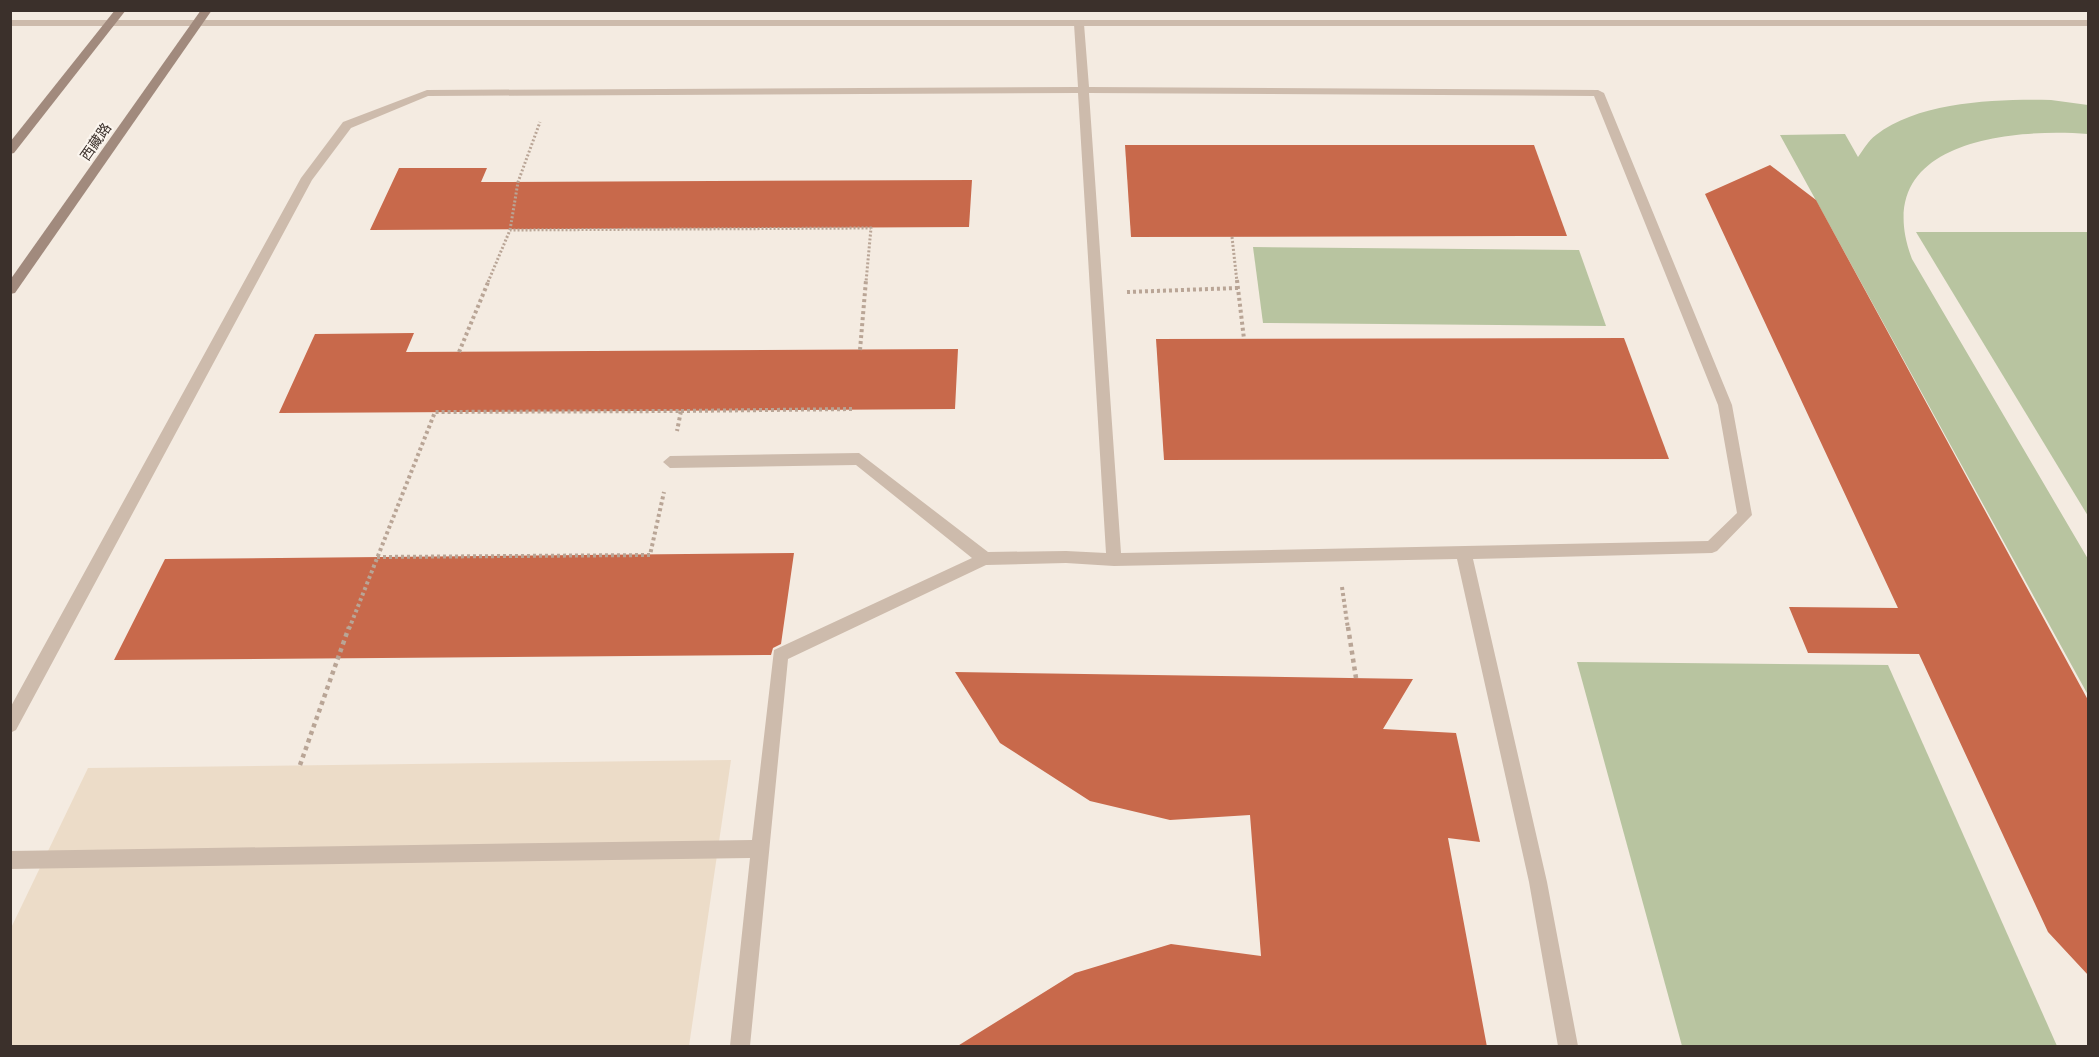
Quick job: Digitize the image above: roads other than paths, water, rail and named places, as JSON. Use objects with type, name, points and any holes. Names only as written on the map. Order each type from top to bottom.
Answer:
[{"type":"main road","points":[[10,150],[121,10]]},
{"type":"main road","name":"西藏路","points":[[10,290],[207,10]]},
{"type":"street","points":[[10,23],[109,25],[2088,23]]},
{"type":"street","points":[[1080,24],[1114,560]]},
{"type":"street","points":[[10,725],[307,178],[347,124],[427,93],[1084,90],[1598,93],[1725,405],[1745,515],[1712,547],[1337,557],[985,559],[780,654],[758,849],[740,1047]]},
{"type":"street","points":[[670,462],[859,459],[985,559]]},
{"type":"street","points":[[1464,554],[1538,882],[1568,1047]]},
{"type":"street","points":[[10,860],[758,849]]}]
